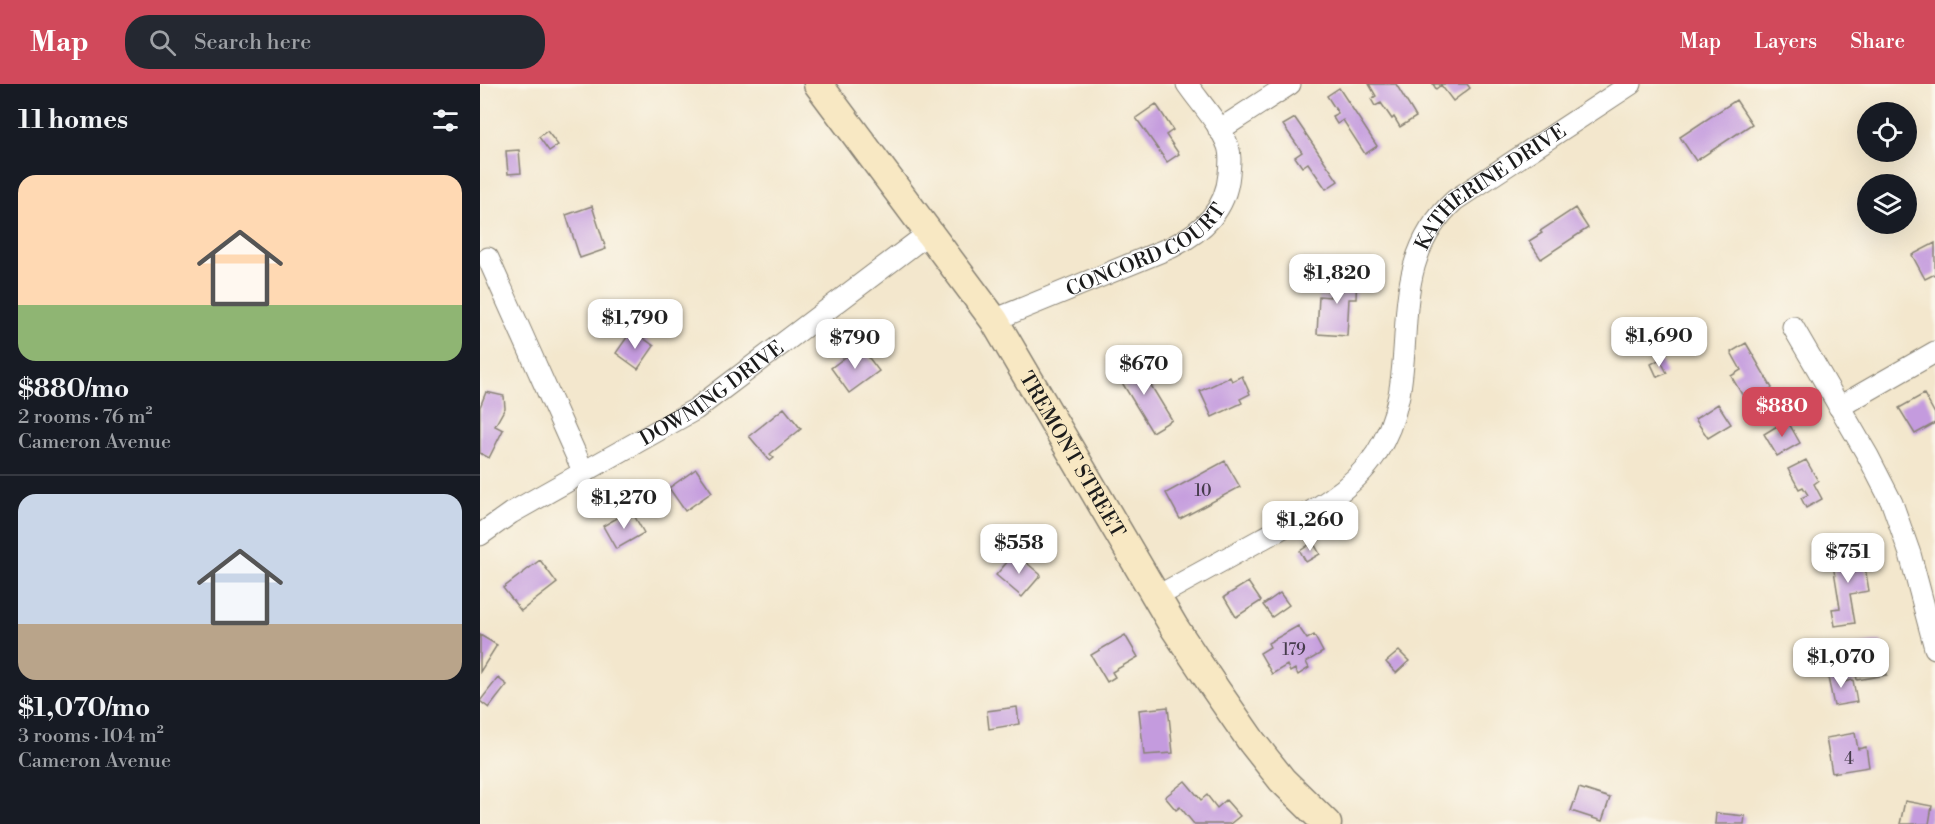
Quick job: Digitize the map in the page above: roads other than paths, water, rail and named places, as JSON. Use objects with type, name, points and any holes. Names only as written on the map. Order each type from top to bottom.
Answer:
[{"type":"main road","name":"TREMONT STREET","points":[[818,84],[994,320],[1156,597],[1216,690],[1282,780],[1327,824]]},
{"type":"street","name":"CONCORD COURT","points":[[994,320],[1172,247],[1203,228],[1213,217],[1228,182],[1230,156],[1228,146],[1219,130],[1187,84]]},
{"type":"street","points":[[1219,130],[1290,84]]},
{"type":"street","name":"KATHERINE DRIVE","points":[[1156,597],[1316,508],[1348,485],[1364,470],[1376,454],[1394,417],[1404,358],[1411,274],[1415,258],[1431,226],[1441,212],[1455,200],[1631,84]]},
{"type":"street","name":"DOWNING DRIVE","points":[[480,535],[511,513],[696,408],[930,232]]},
{"type":"street","points":[[488,258],[584,473]]},
{"type":"street","points":[[1793,327],[1885,487],[1912,562],[1935,648]]},
{"type":"street","points":[[1839,407],[1935,352]]}]
